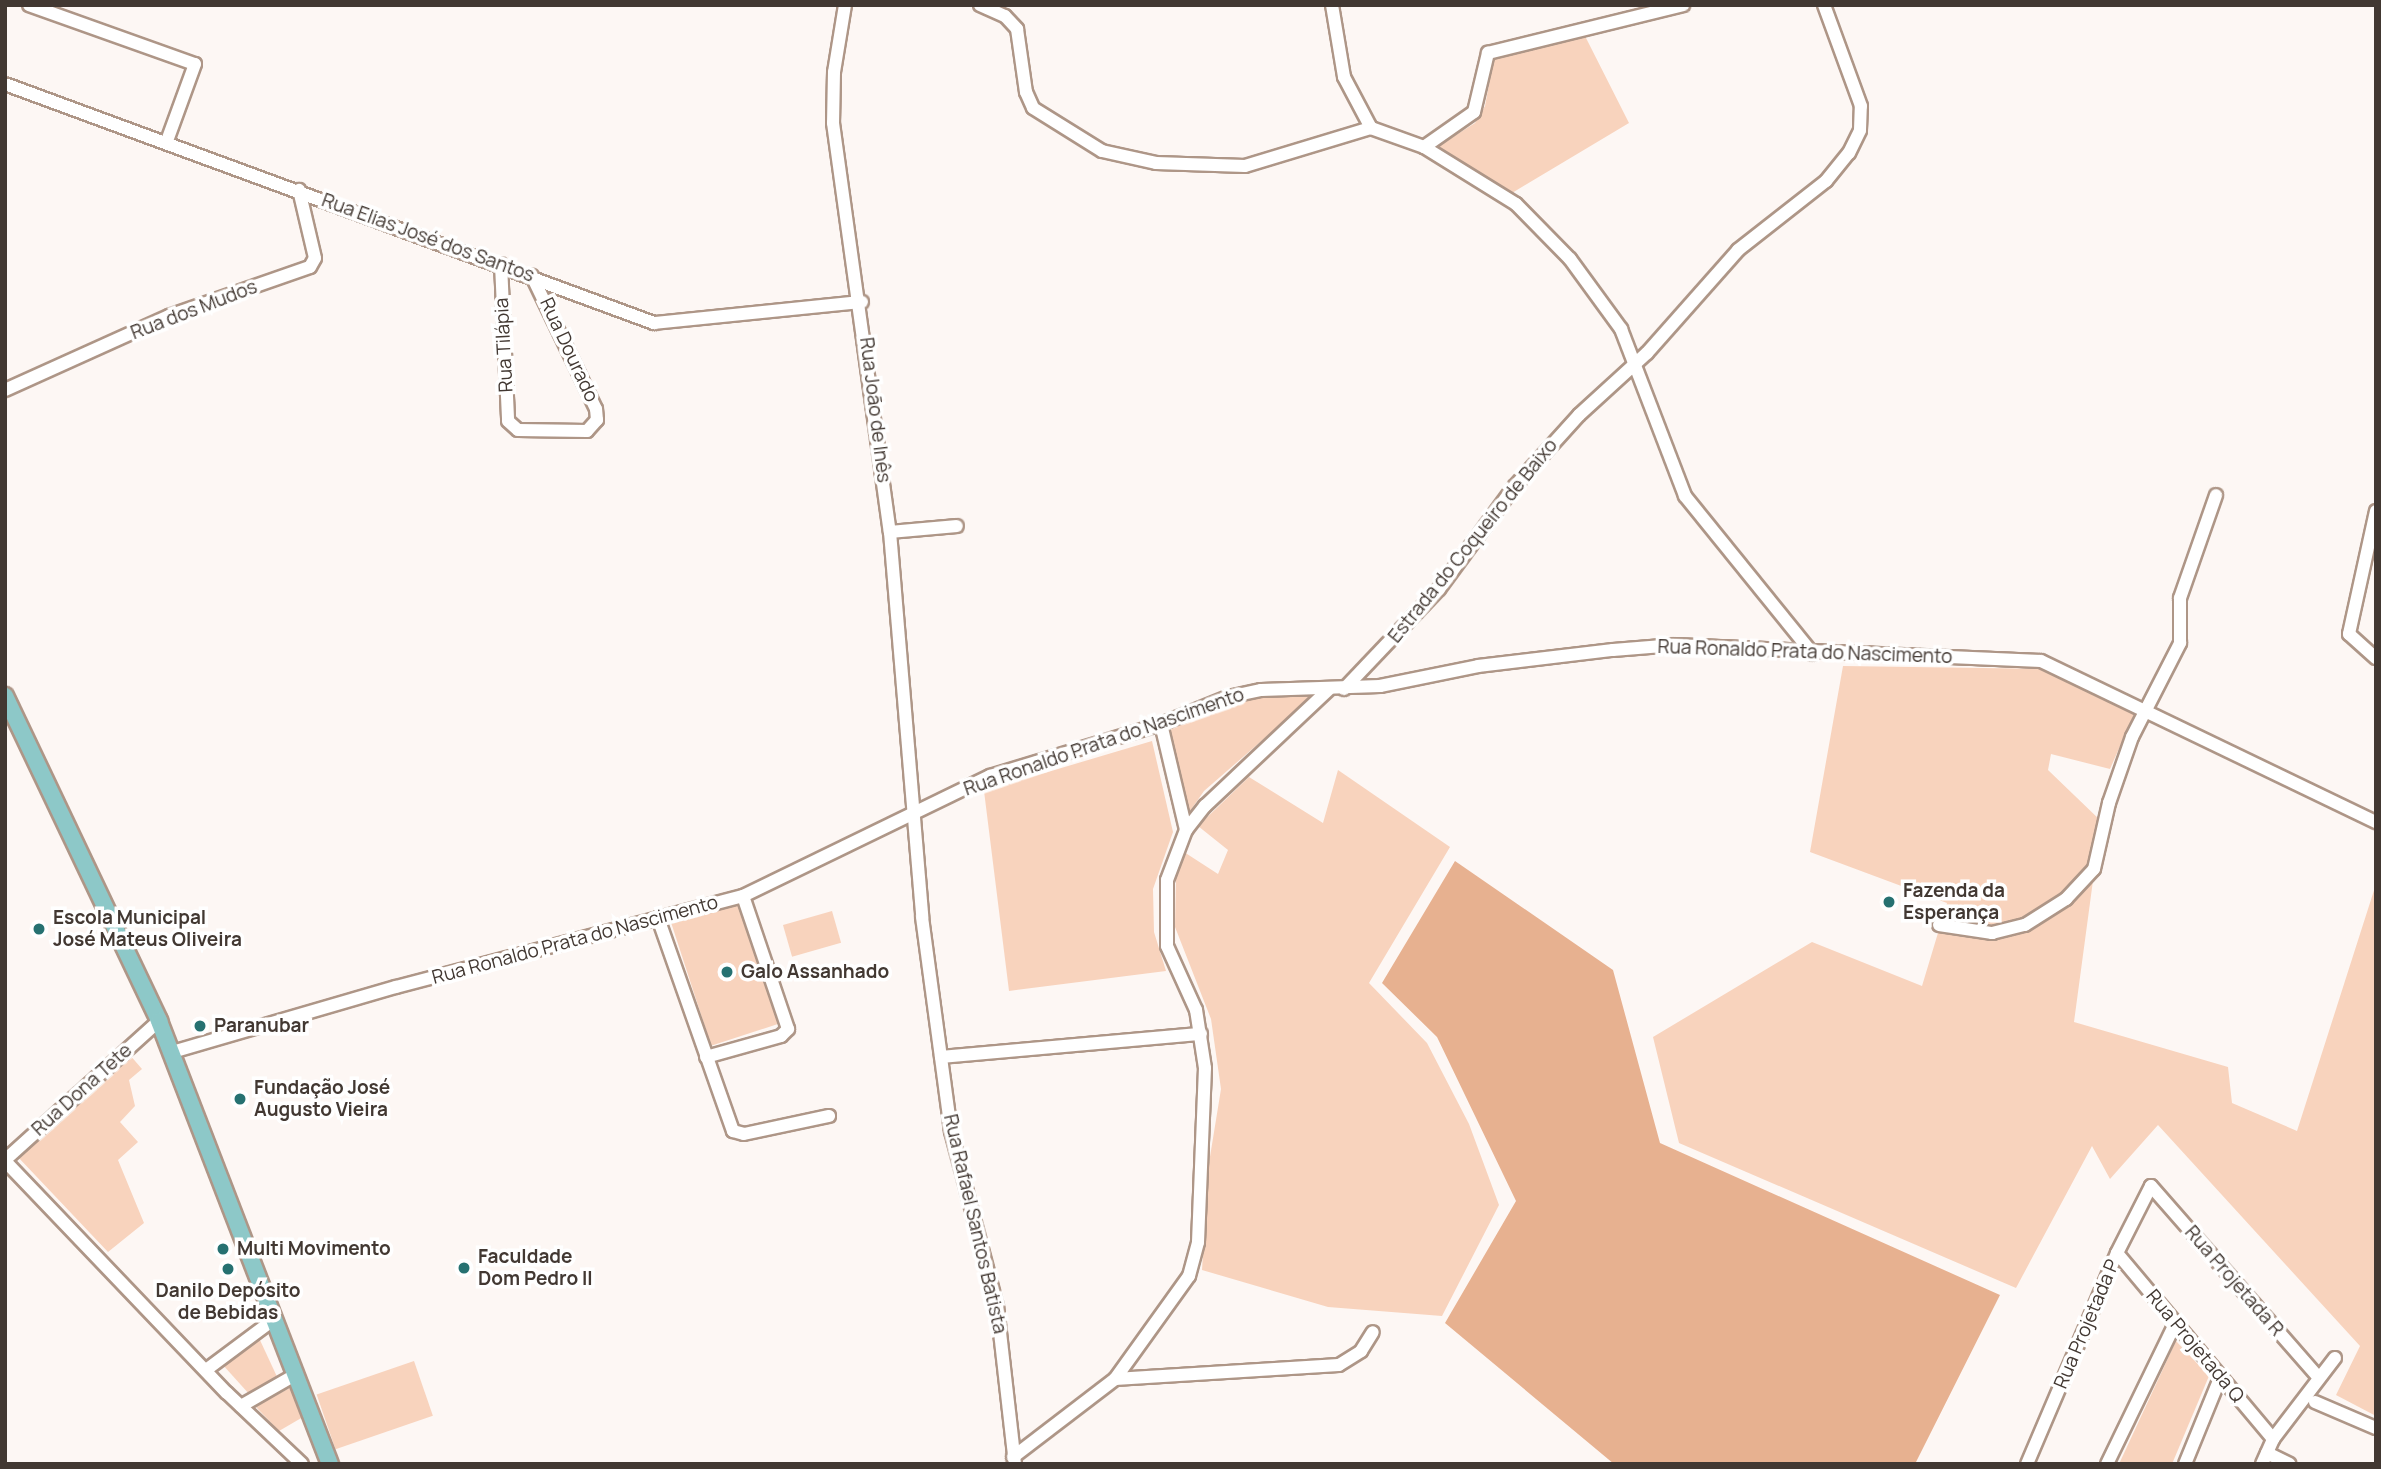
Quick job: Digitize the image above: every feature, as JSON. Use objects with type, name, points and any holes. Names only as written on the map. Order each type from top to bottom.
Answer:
[{"type":"main road","points":[[5,696],[159,1021],[330,1464]]},
{"type":"street","points":[[29,5],[191,61],[195,69],[167,141]]},
{"type":"street","name":"Rua João de Inês","points":[[845,5],[832,102],[837,168],[862,302],[890,532],[914,816]]},
{"type":"street","points":[[980,5],[1005,16],[1017,29],[1026,92],[1033,108],[1101,151],[1156,163],[1245,166],[1371,128],[1424,147],[1508,197],[1555,242],[1621,329],[1685,496],[1813,654]]},
{"type":"street","points":[[1332,5],[1344,77],[1371,128]]},
{"type":"street","points":[[1424,147],[1475,112],[1488,53],[1682,5]]},
{"type":"street","name":"Estrada do Coqueiro de Baixo","points":[[1344,689],[1439,589],[1529,468],[1633,365],[1738,250],[1826,180],[1854,145],[1861,106],[1824,5]]},
{"type":"street","name":"Rua Elias José dos Santos","points":[[5,83],[664,324],[862,302]]},
{"type":"street","name":"Rua dos Mudos","points":[[5,390],[169,316],[310,267],[315,258],[299,190]]},
{"type":"street","name":"Rua Tilápia","points":[[501,264],[510,426],[576,433],[593,427]]},
{"type":"street","name":"Rua Dourado","points":[[532,276],[596,410],[593,427]]},
{"type":"street","points":[[1939,925],[1979,933],[2007,931],[2043,916],[2082,886],[2098,860],[2109,803],[2143,710],[2180,643],[2180,598],[2216,495]]},
{"type":"street","points":[[2376,511],[2349,634],[2376,657]]},
{"type":"street","points":[[890,532],[957,527]]},
{"type":"street","name":"Rua Ronaldo Prata do Nascimento","points":[[172,1052],[743,896],[914,816],[990,776],[1161,724],[1228,696],[1261,690],[1344,689],[1478,666],[1653,646],[1813,654],[2031,659],[2376,822]]},
{"type":"street","points":[[1014,1460],[1115,1379],[1182,1289],[1196,1254],[1205,1078],[1201,1034],[1189,993],[1174,969],[1165,930],[1167,880],[1186,830],[1221,789],[1329,689]]},
{"type":"street","points":[[1161,724],[1186,830]]},
{"type":"street","name":"Rua Rafael Santos Batista","points":[[914,816],[951,1131],[997,1306],[1014,1460]]},
{"type":"street","points":[[706,1057],[781,1035],[789,1026],[743,896]]},
{"type":"street","points":[[658,918],[730,1127],[744,1134],[829,1116]]},
{"type":"street","name":"Rua Dona Tete","points":[[5,1160],[159,1021]]},
{"type":"street","points":[[941,1057],[1201,1034]]},
{"type":"street","points":[[5,1160],[241,1406],[302,1464]]},
{"type":"street","name":"Rua Projetada P","points":[[2027,1464],[2117,1253],[2151,1186]]},
{"type":"street","name":"Rua Projetada R","points":[[2151,1186],[2318,1377]]},
{"type":"street","name":"Rua Projetada Q","points":[[2117,1253],[2273,1439]]},
{"type":"street","points":[[206,1370],[273,1320]]},
{"type":"street","points":[[2107,1464],[2176,1322]]},
{"type":"street","points":[[1115,1379],[1339,1365],[1361,1351],[1373,1332]]},
{"type":"street","points":[[2290,1464],[2265,1458],[2273,1439],[2335,1358]]},
{"type":"street","points":[[241,1406],[295,1375]]},
{"type":"street","points":[[2185,1464],[2221,1376]]},
{"type":"street","points":[[2315,1402],[2376,1428]]},
{"type":"shaded area","points":[[1585,36],[1629,123],[1512,193],[1437,147],[1475,123],[1485,106],[1494,57]]},
{"type":"shaded area","points":[[1843,666],[2043,669],[2135,712],[2110,769],[2051,754],[2048,770],[2101,821],[2074,1022],[2228,1067],[2232,1103],[2297,1131],[2376,884],[2376,1416],[2336,1395],[2360,1346],[2158,1125],[2110,1179],[2092,1146],[2016,1288],[1679,1143],[1653,1037],[1812,942],[1922,986],[1947,903],[1810,852]]},
{"type":"shaded area","points":[[1285,695],[1313,696],[1204,791],[1188,814],[1169,729],[1243,699]]},
{"type":"shaded area","points":[[1152,741],[1173,832],[1153,889],[1154,932],[1166,971],[1009,991],[984,791]]},
{"type":"shaded area","points":[[1338,770],[1450,847],[1369,983],[1427,1043],[1469,1124],[1499,1205],[1442,1316],[1328,1307],[1202,1270],[1208,1169],[1221,1089],[1211,1019],[1175,927],[1176,878],[1184,852],[1218,874],[1228,850],[1198,826],[1249,777],[1323,823]]},
{"type":"shaded area","points":[[1455,861],[1613,970],[1660,1143],[2000,1295],[1915,1464],[1614,1464],[1445,1323],[1516,1201],[1437,1037],[1382,983]]},
{"type":"shaded area","name":"Galo Assanhado","points":[[742,898],[782,1023],[711,1046],[671,921]]},
{"type":"shaded area","points":[[832,911],[841,943],[792,957],[783,925]]},
{"type":"shaded area","points":[[129,1054],[142,1069],[129,1080],[135,1106],[120,1122],[138,1142],[118,1160],[144,1223],[108,1252],[17,1156]]},
{"type":"shaded area","points":[[259,1338],[279,1381],[250,1395],[222,1364]]},
{"type":"shaded area","points":[[2176,1341],[2209,1376],[2172,1464],[2119,1464]]},
{"type":"shaded area","points":[[414,1361],[433,1416],[335,1449],[317,1395]]},
{"type":"shaded area","points":[[290,1388],[303,1417],[279,1431],[255,1406]]},
{"type":"place","name":"Fazenda da Esperança","points":[[1889,902]]},
{"type":"place","name":"Escola Municipal José Mateus Oliveira","points":[[39,929]]},
{"type":"place","name":"Galo Assanhado","points":[[727,972]]},
{"type":"place","name":"Paranubar","points":[[200,1026]]},
{"type":"place","name":"Fundação José Augusto Vieira","points":[[240,1099]]},
{"type":"place","name":"Multi Movimento","points":[[223,1249]]},
{"type":"place","name":"Faculdade Dom Pedro II","points":[[464,1268]]},
{"type":"place","name":"Danilo Depósito de Bebidas","points":[[228,1269]]}]
